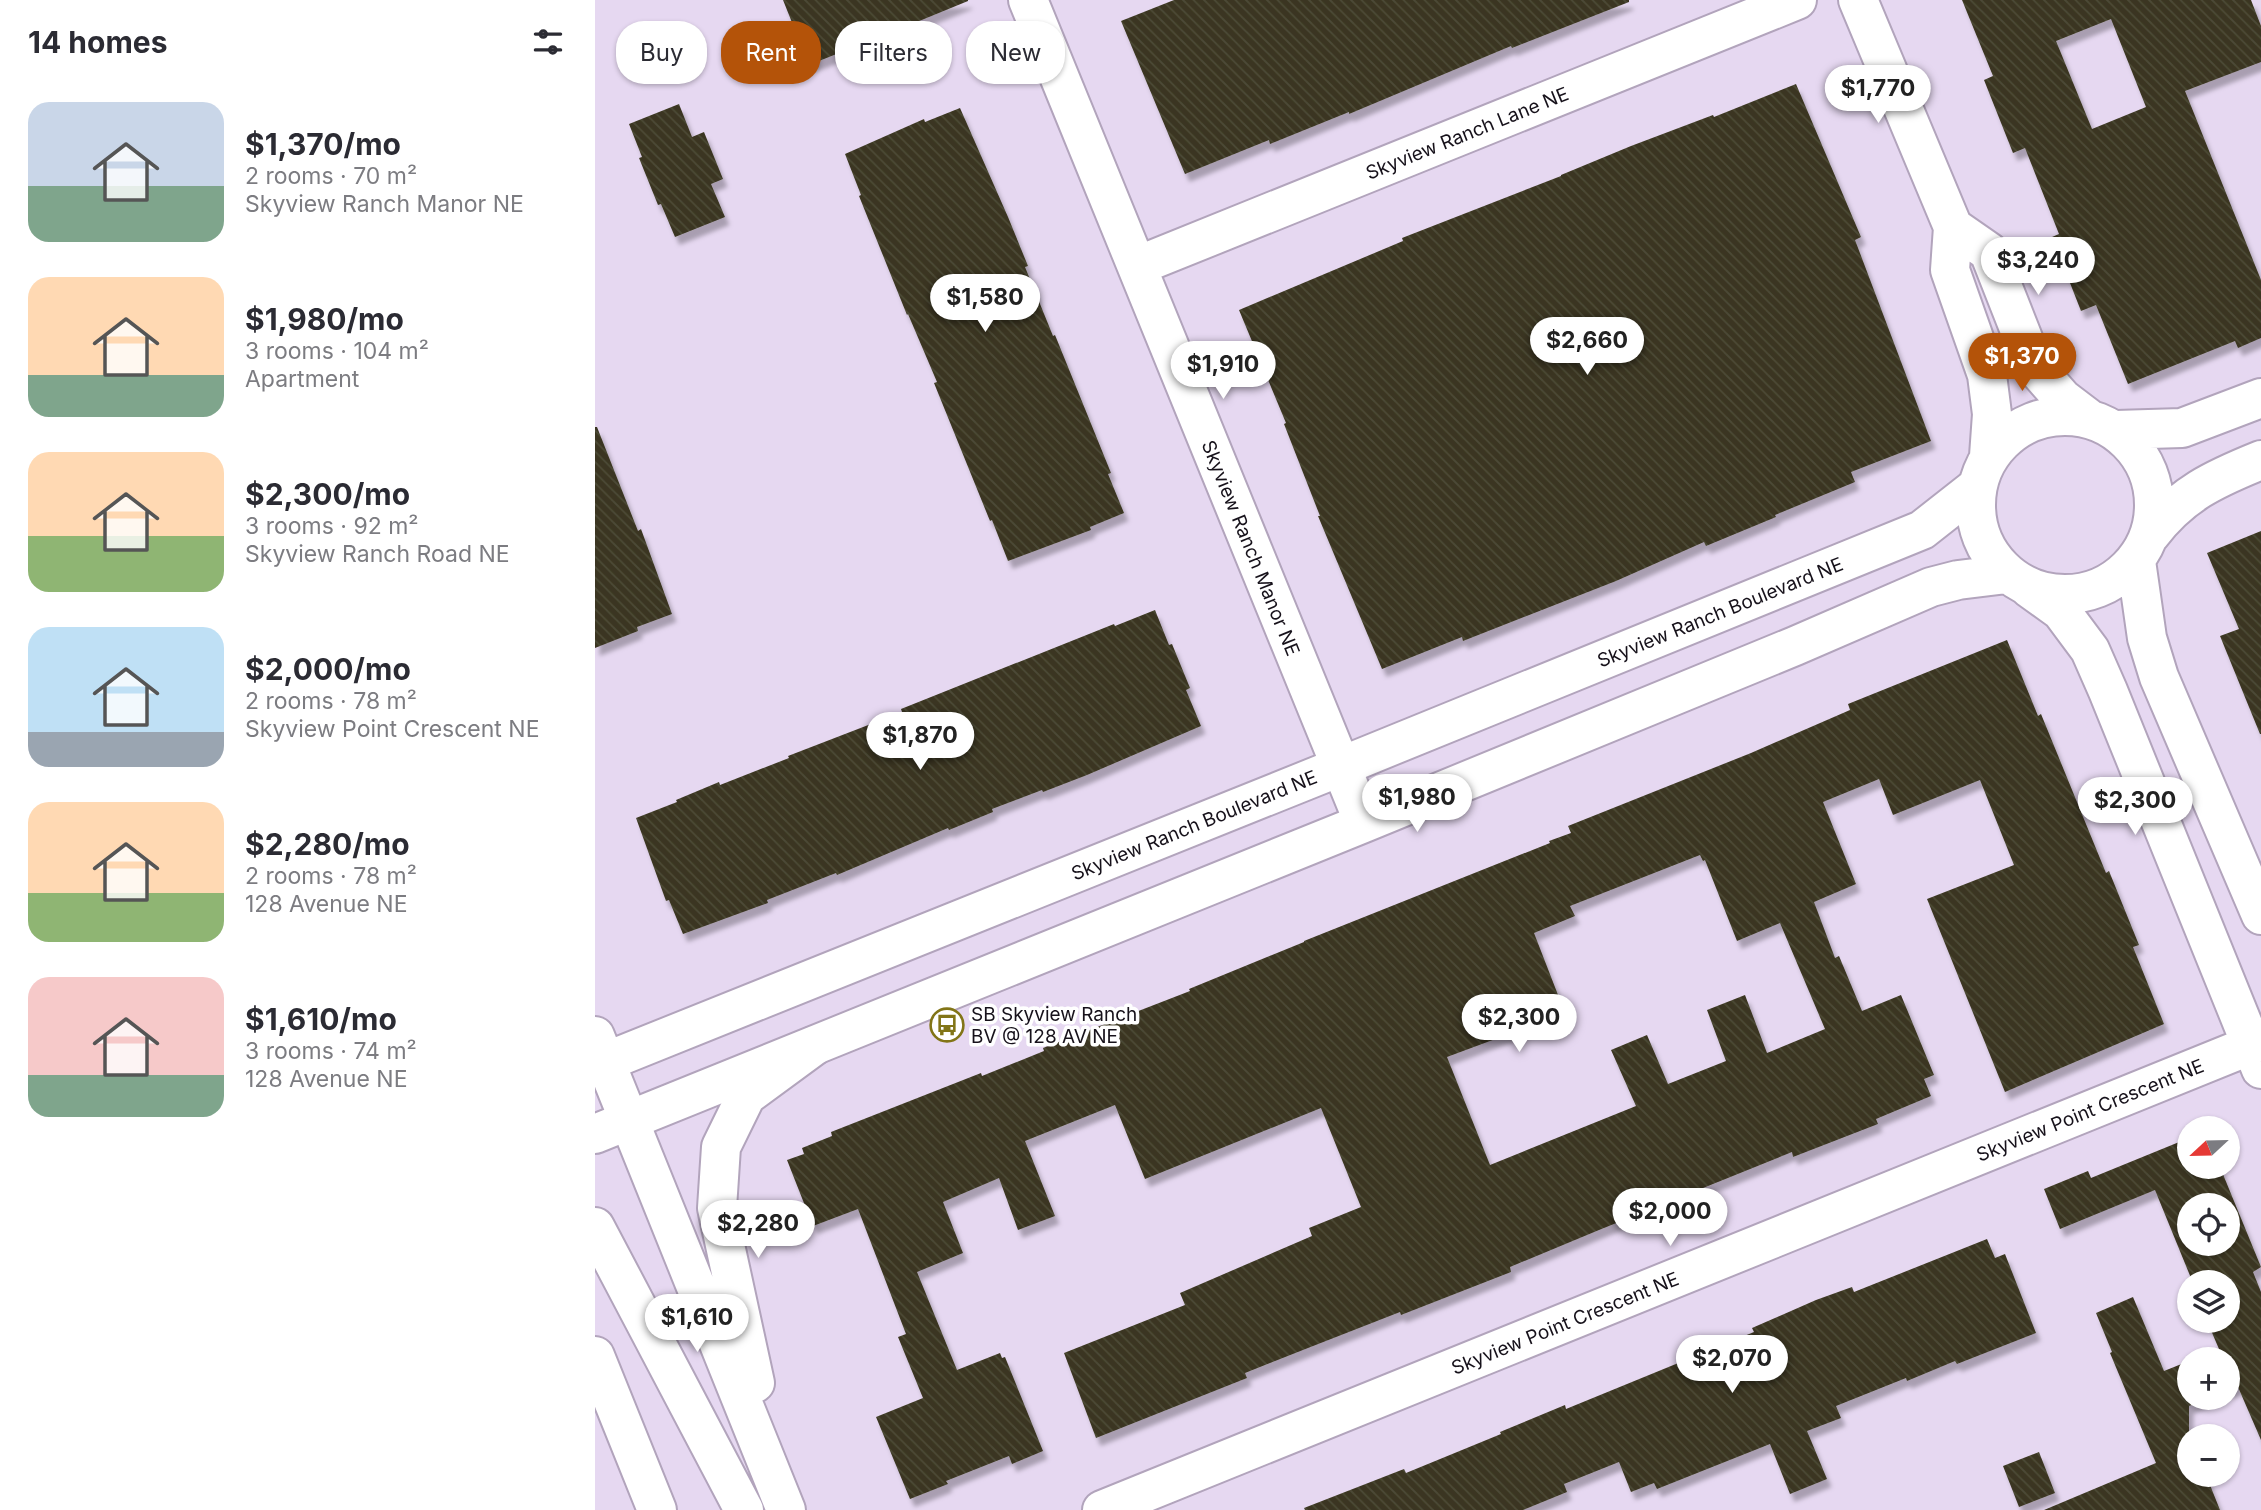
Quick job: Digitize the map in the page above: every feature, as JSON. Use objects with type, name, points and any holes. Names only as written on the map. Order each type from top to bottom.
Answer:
[{"type":"street","name":"Skyview Ranch Manor NE","points":[[1028,0],[1364,823]]},
{"type":"street","name":"Skyview Ranch Lane NE","points":[[1137,266],[1797,0]]},
{"type":"street","points":[[1858,0],[1953,227],[1949,270],[1987,375],[1992,415],[1984,471],[1975,505],[1979,531],[1990,555],[2018,581],[2061,611],[2089,650],[2258,1051]]},
{"type":"street","points":[[1953,227],[1989,252],[2024,341],[2041,374],[2063,399],[2137,450],[2151,477],[2155,506],[2143,548],[2147,638],[2159,677],[2261,915]]},
{"type":"street","points":[[1984,471],[2008,435],[2032,421],[2060,415],[2102,424],[2182,428],[2261,398]]},
{"type":"street","points":[[595,1134],[1364,823],[1783,651],[1931,587],[1958,580],[2018,581],[2058,595],[2088,593],[2114,581],[2143,548],[2166,514],[2191,493],[2261,460]]},
{"type":"street","name":"Skyview Ranch Boulevard NE","points":[[598,1063],[1342,766],[1921,530],[1984,471]]},
{"type":"street","points":[[781,1499],[717,1208],[721,1147],[746,1096],[814,1046]]},
{"type":"street","name":"Skyview Point Crescent NE","points":[[1102,1510],[2258,1051]]},
{"type":"street","points":[[598,1063],[630,1120],[781,1499]]},
{"type":"street","points":[[595,1227],[744,1510]]},
{"type":"street","points":[[595,1356],[657,1510]]},
{"type":"building","points":[[783,0],[968,0],[919,21],[835,21],[835,55],[821,60],[821,21],[791,21]]},
{"type":"building","points":[[1174,0],[1629,2],[1512,48],[1511,46],[1349,114],[1270,144],[1269,140],[1185,174],[1121,21]]},
{"type":"building","points":[[1962,0],[2251,0],[2261,26],[2261,62],[2185,91],[2261,280],[2261,338],[2238,348],[2235,341],[2128,384],[2096,305],[2081,311],[2052,237],[2059,234],[2025,148],[2013,153],[1984,80],[1993,76]],"holes":[[[2111,19],[2146,107],[2092,129],[2056,41]]]},
{"type":"building","points":[[1796,84],[1861,237],[1855,240],[1931,441],[1851,472],[1855,482],[1775,515],[1776,517],[1706,546],[1704,542],[1616,581],[1463,641],[1462,637],[1382,669],[1318,516],[1284,424],[1286,423],[1239,310],[1403,241],[1402,238],[1631,146]]},
{"type":"building","points":[[679,104],[692,137],[704,132],[723,179],[711,184],[725,217],[675,237],[661,204],[658,205],[629,124]]},
{"type":"building","points":[[960,108],[1028,266],[1025,267],[1111,473],[1108,474],[1124,513],[1090,527],[1091,530],[1008,561],[859,196],[861,195],[845,154],[924,119],[925,122]]},
{"type":"building","points":[[595,427],[638,531],[641,529],[672,614],[637,627],[638,631],[595,648]]},
{"type":"building","points":[[2261,531],[2260,734],[2220,636],[2239,629],[2207,553]]},
{"type":"building","points":[[1155,610],[1190,688],[1186,690],[1201,726],[1087,775],[992,809],[993,812],[949,830],[948,828],[837,875],[836,873],[767,900],[768,903],[683,934],[669,900],[666,901],[636,818],[719,782],[720,785],[902,712],[901,709]]},
{"type":"building","points":[[2007,640],[2038,716],[2041,714],[2106,873],[2109,871],[2139,945],[2133,947],[2164,1024],[2005,1092],[1927,899],[2014,865],[1980,780],[1893,815],[1879,779],[1823,802],[1856,884],[1814,902],[1835,958],[1839,956],[1862,1011],[1901,995],[1934,1075],[1924,1079],[1931,1096],[1876,1119],[1878,1124],[1793,1157],[1792,1152],[1510,1267],[1511,1272],[1245,1373],[1247,1378],[1096,1438],[1064,1353],[1185,1305],[1180,1293],[1312,1236],[1309,1228],[1361,1207],[1321,1108],[1145,1179],[1115,1105],[1025,1141],[1055,1216],[1018,1230],[999,1178],[943,1202],[963,1253],[917,1272],[957,1370],[1000,1353],[1002,1358],[1005,1357],[1043,1451],[1012,1464],[1009,1456],[946,1481],[948,1484],[910,1499],[876,1417],[923,1398],[898,1337],[906,1334],[858,1209],[813,1226],[787,1160],[804,1154],[802,1148],[832,1136],[831,1132],[981,1073],[982,1076],[1044,1051],[1043,1048],[1190,991],[1189,989],[1304,941],[1550,843],[1549,841],[1571,833],[1568,826],[1751,753],[1850,710],[1848,704]],"holes":[[[1700,855],[1703,861],[1705,860],[1737,941],[1780,923],[1825,1029],[1767,1053],[1745,995],[1707,1010],[1726,1061],[1668,1084],[1647,1035],[1611,1050],[1636,1106],[1490,1165],[1447,1057],[1565,1013],[1534,933],[1575,916],[1570,906]]]},
{"type":"building","points":[[2177,1143],[2177,1180],[2225,1180],[2231,1193],[2177,1193],[2177,1244],[2155,1190],[2060,1229],[2044,1189],[2088,1171],[2091,1178]]},
{"type":"building","points":[[2240,1216],[2261,1267],[2253,1272],[2261,1292],[2261,1440],[2240,1392],[2240,1347],[2218,1347],[2212,1333],[2240,1333],[2240,1270],[2188,1270],[2182,1256],[2240,1256]]},
{"type":"building","points":[[1987,1239],[1995,1258],[2005,1254],[2036,1333],[1957,1364],[1955,1361],[1907,1381],[1906,1378],[1836,1406],[1841,1418],[1807,1431],[1827,1479],[1790,1494],[1770,1444],[1657,1489],[1654,1483],[1631,1492],[1619,1462],[1564,1484],[1567,1492],[1523,1510],[1304,1508],[1404,1469],[1406,1473],[1565,1405],[1566,1409],[1754,1332],[1752,1328],[1816,1300],[1852,1287],[1854,1292]]},
{"type":"building","points":[[2133,1297],[2164,1371],[2177,1366],[2177,1410],[2189,1410],[2189,1424],[2177,1424],[2177,1487],[2211,1487],[2220,1510],[2044,1510],[2156,1463],[2096,1313]]},
{"type":"building","points":[[2039,1452],[2055,1493],[2019,1507],[2003,1466]]},
{"type":"place","name":"SB Skyview Ranch BV @ 128 AV NE","points":[[947,1025]]}]
